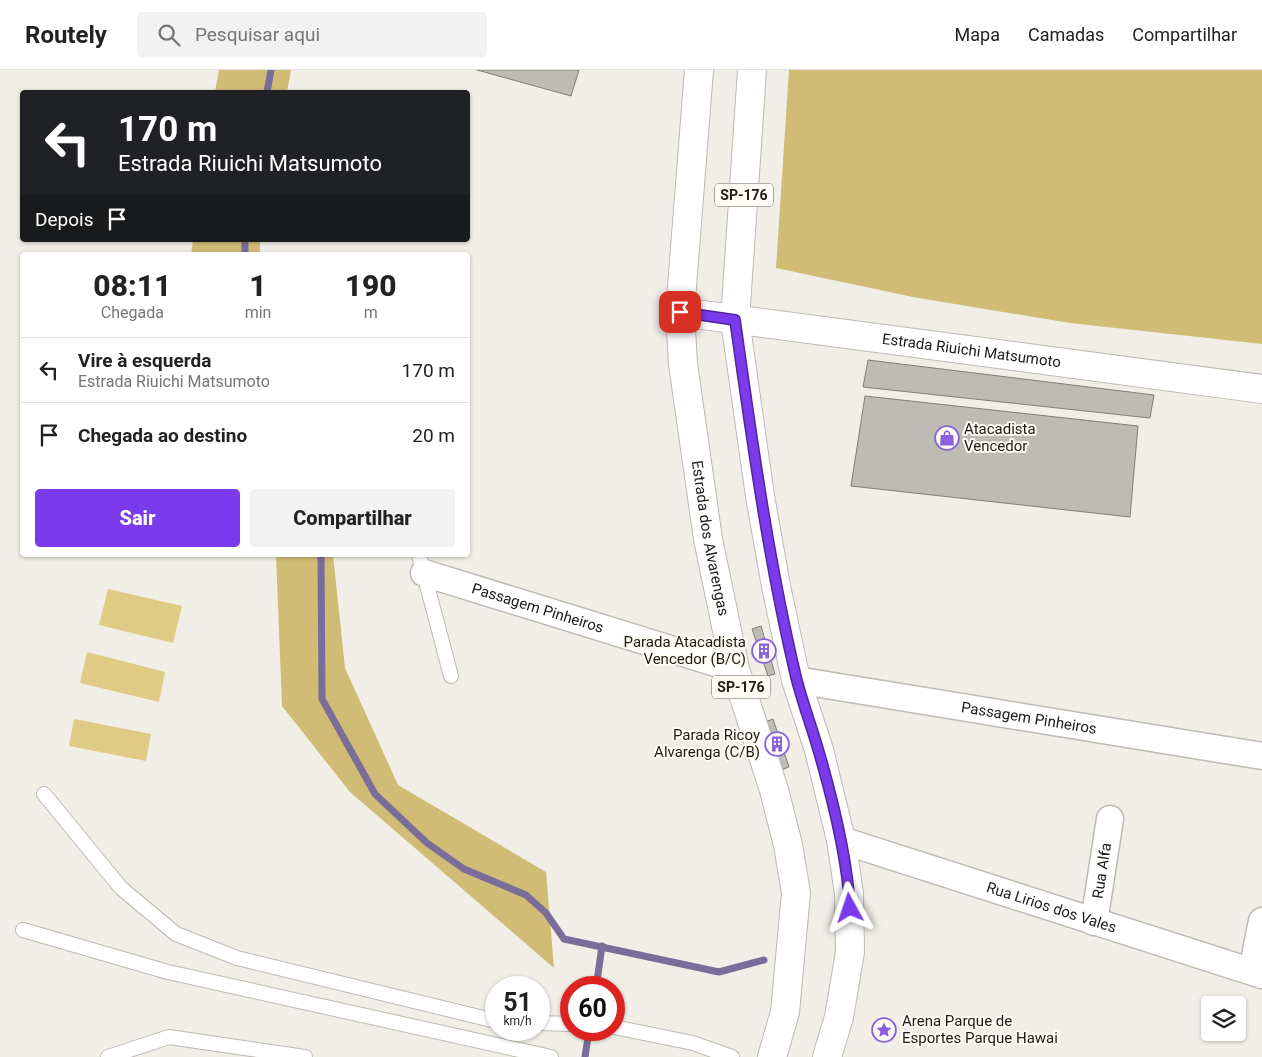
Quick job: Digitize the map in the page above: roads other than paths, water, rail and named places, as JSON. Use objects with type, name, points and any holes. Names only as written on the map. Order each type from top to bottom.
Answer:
[{"type":"main road","name":"Estrada dos Alvarengas","points":[[699,70],[680,312],[684,375],[708,539],[735,669],[774,790],[788,845],[796,893],[785,1012],[772,1057]]},
{"type":"main road","name":"SP-176","points":[[752,70],[735,320],[760,496],[776,586],[796,680],[819,750],[841,840],[849,893],[850,952],[839,1017],[827,1057]]},
{"type":"main road","name":"Estrada Riuichi Matsumoto","points":[[680,312],[1262,389]]},
{"type":"street","name":"Passagem Pinheiros","points":[[422,564],[735,669]]},
{"type":"street","name":"Passagem Pinheiros","points":[[796,680],[1262,756]]},
{"type":"street","name":"Rua Alfa","points":[[1094,922],[1110,819]]},
{"type":"street","name":"Rua Lirios dos Vales","points":[[841,840],[1257,973]]},
{"type":"street","points":[[1257,973],[1262,921]]},
{"type":"lane","points":[[422,564],[450,676]]},
{"type":"lane","points":[[44,794],[121,888],[176,934],[237,958],[485,1018]]},
{"type":"lane","points":[[23,930],[168,972],[550,1057]]},
{"type":"lane","points":[[625,1029],[685,1041],[732,1057]]},
{"type":"lane","points":[[108,1057],[169,1038],[305,1057]]},
{"type":"waterway","points":[[267,90],[271,70]]},
{"type":"waterway","points":[[245,242],[245,252]]},
{"type":"waterway","points":[[321,557],[322,699],[375,794],[427,843],[464,869],[526,895],[546,913],[564,939],[719,972],[764,960]]},
{"type":"waterway","points":[[598,976],[602,946]]},
{"type":"waterway","points":[[585,1057],[587,1041]]},
{"type":"place","name":"Atacadista Vencedor","points":[[947,438]]},
{"type":"place","name":"Parada Atacadista Vencedor (B/C)","points":[[764,651]]},
{"type":"place","name":"Parada Ricoy Alvarenga (C/B)","points":[[777,744]]},
{"type":"place","name":"Arena Parque de Esportes Parque Hawai","points":[[884,1030]]}]
